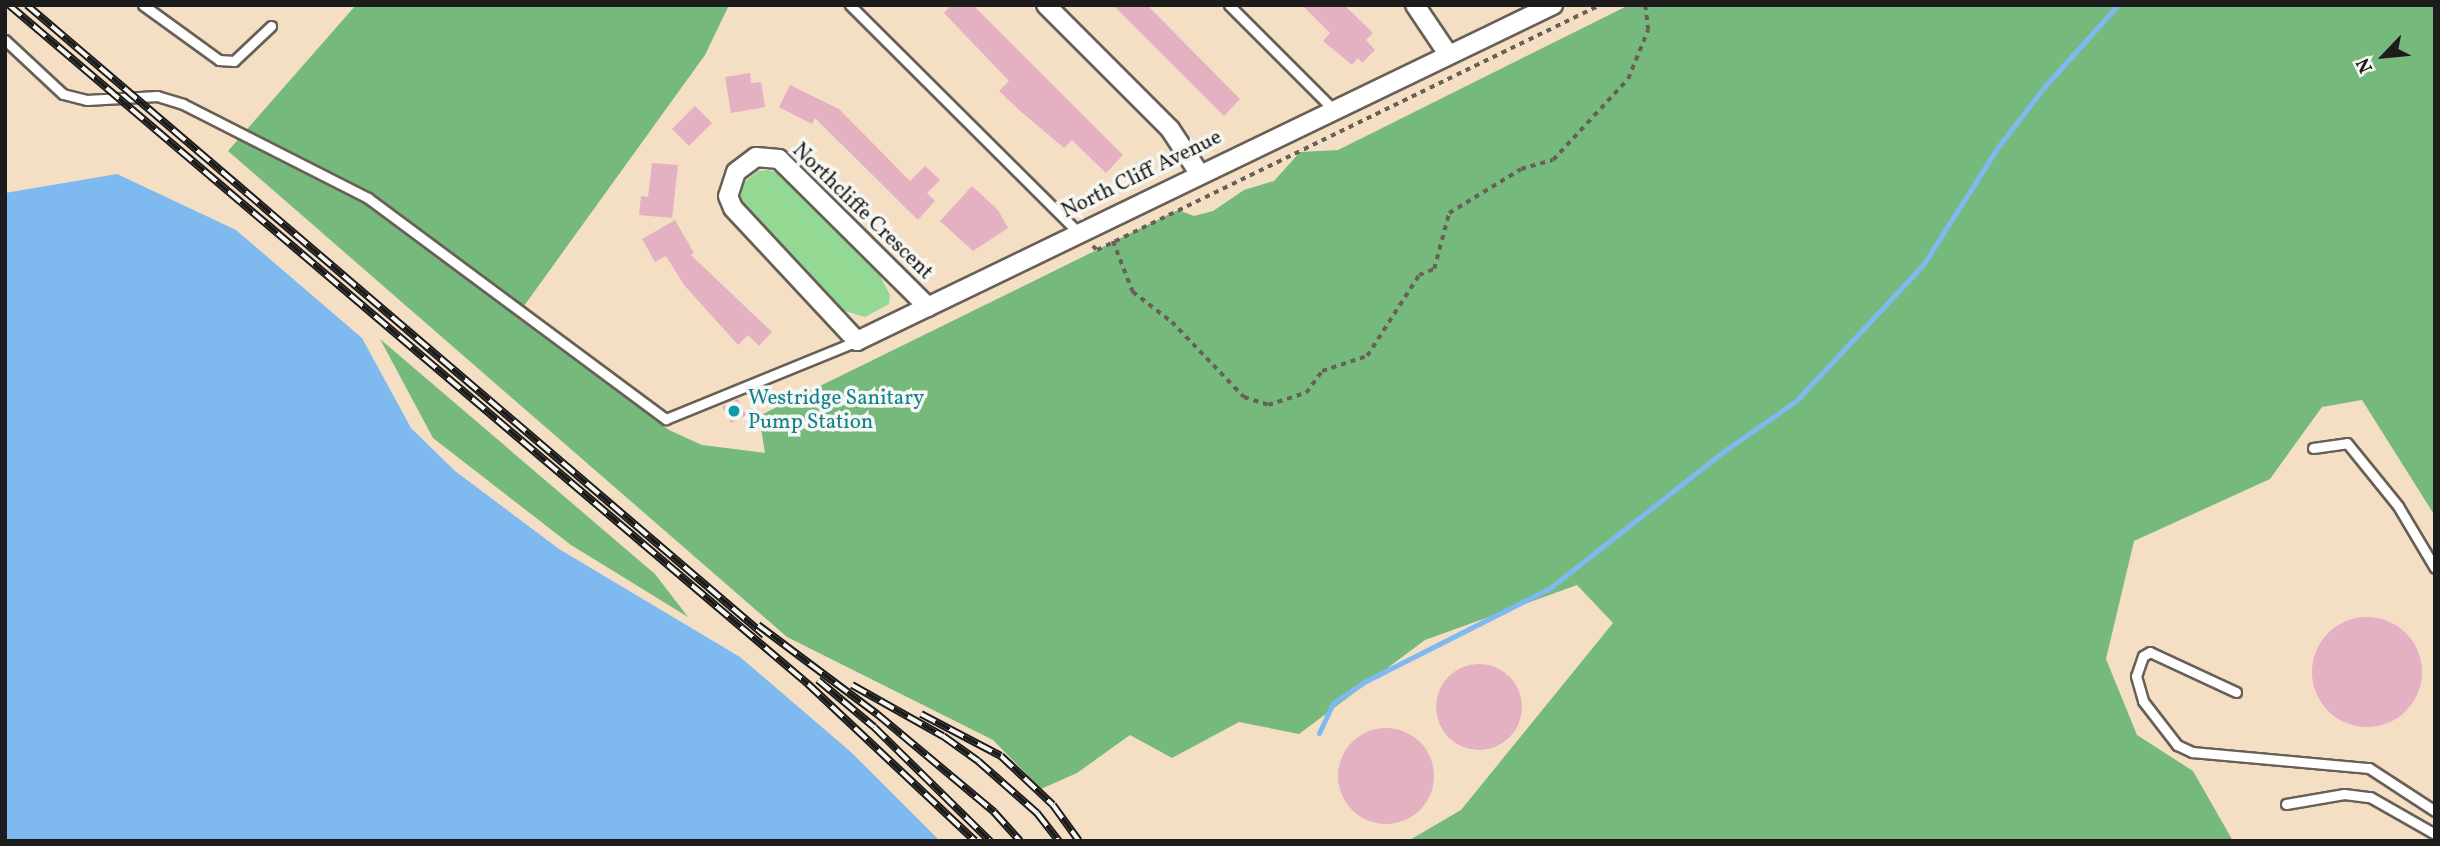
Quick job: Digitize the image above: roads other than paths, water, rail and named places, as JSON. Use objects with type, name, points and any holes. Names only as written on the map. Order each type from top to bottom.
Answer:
[{"type":"street","points":[[1046,5],[1170,129],[1199,173]]},
{"type":"street","points":[[1415,5],[1448,54]]},
{"type":"street","name":"North Cliff Avenue","points":[[857,341],[1077,231],[1553,5]]},
{"type":"street","name":"Northcliffe Crescent","points":[[857,341],[733,208],[730,182],[745,163],[767,155],[779,159],[928,307]]},
{"type":"lane","points":[[143,5],[219,60],[234,61],[271,26]]},
{"type":"lane","points":[[850,5],[1077,231]]},
{"type":"lane","points":[[1229,5],[1333,109]]},
{"type":"lane","points":[[5,40],[63,94],[87,100],[157,96],[183,104],[368,198],[666,419],[857,341]]},
{"type":"lane","points":[[2313,448],[2347,443],[2398,506],[2435,568]]},
{"type":"lane","points":[[2236,692],[2150,652],[2143,656],[2136,676],[2143,701],[2178,745],[2192,752],[2369,768],[2388,776],[2435,811]]},
{"type":"lane","points":[[2286,804],[2344,794],[2370,797],[2435,834]]},
{"type":"water","points":[[117,174],[236,230],[362,338],[411,428],[455,471],[559,549],[740,657],[852,753],[940,841],[5,841],[5,193]]},
{"type":"waterway","points":[[1319,733],[1333,703],[1364,682],[1550,588],[1724,451],[1796,401],[1923,265],[1998,147],[2045,86],[2118,5]]},
{"type":"railway","points":[[9,5],[808,684],[975,841]]},
{"type":"railway","points":[[27,5],[764,635]]},
{"type":"railway","points":[[758,625],[877,714],[994,812],[1020,841]]},
{"type":"railway","points":[[818,680],[874,727],[990,841]]},
{"type":"railway","points":[[852,685],[943,736],[978,761],[1037,813],[1059,841]]},
{"type":"railway","points":[[921,714],[1001,756],[1053,805],[1079,841]]},
{"type":"place","name":"Westridge Sanitary Pump Station","points":[[734,411]]}]
